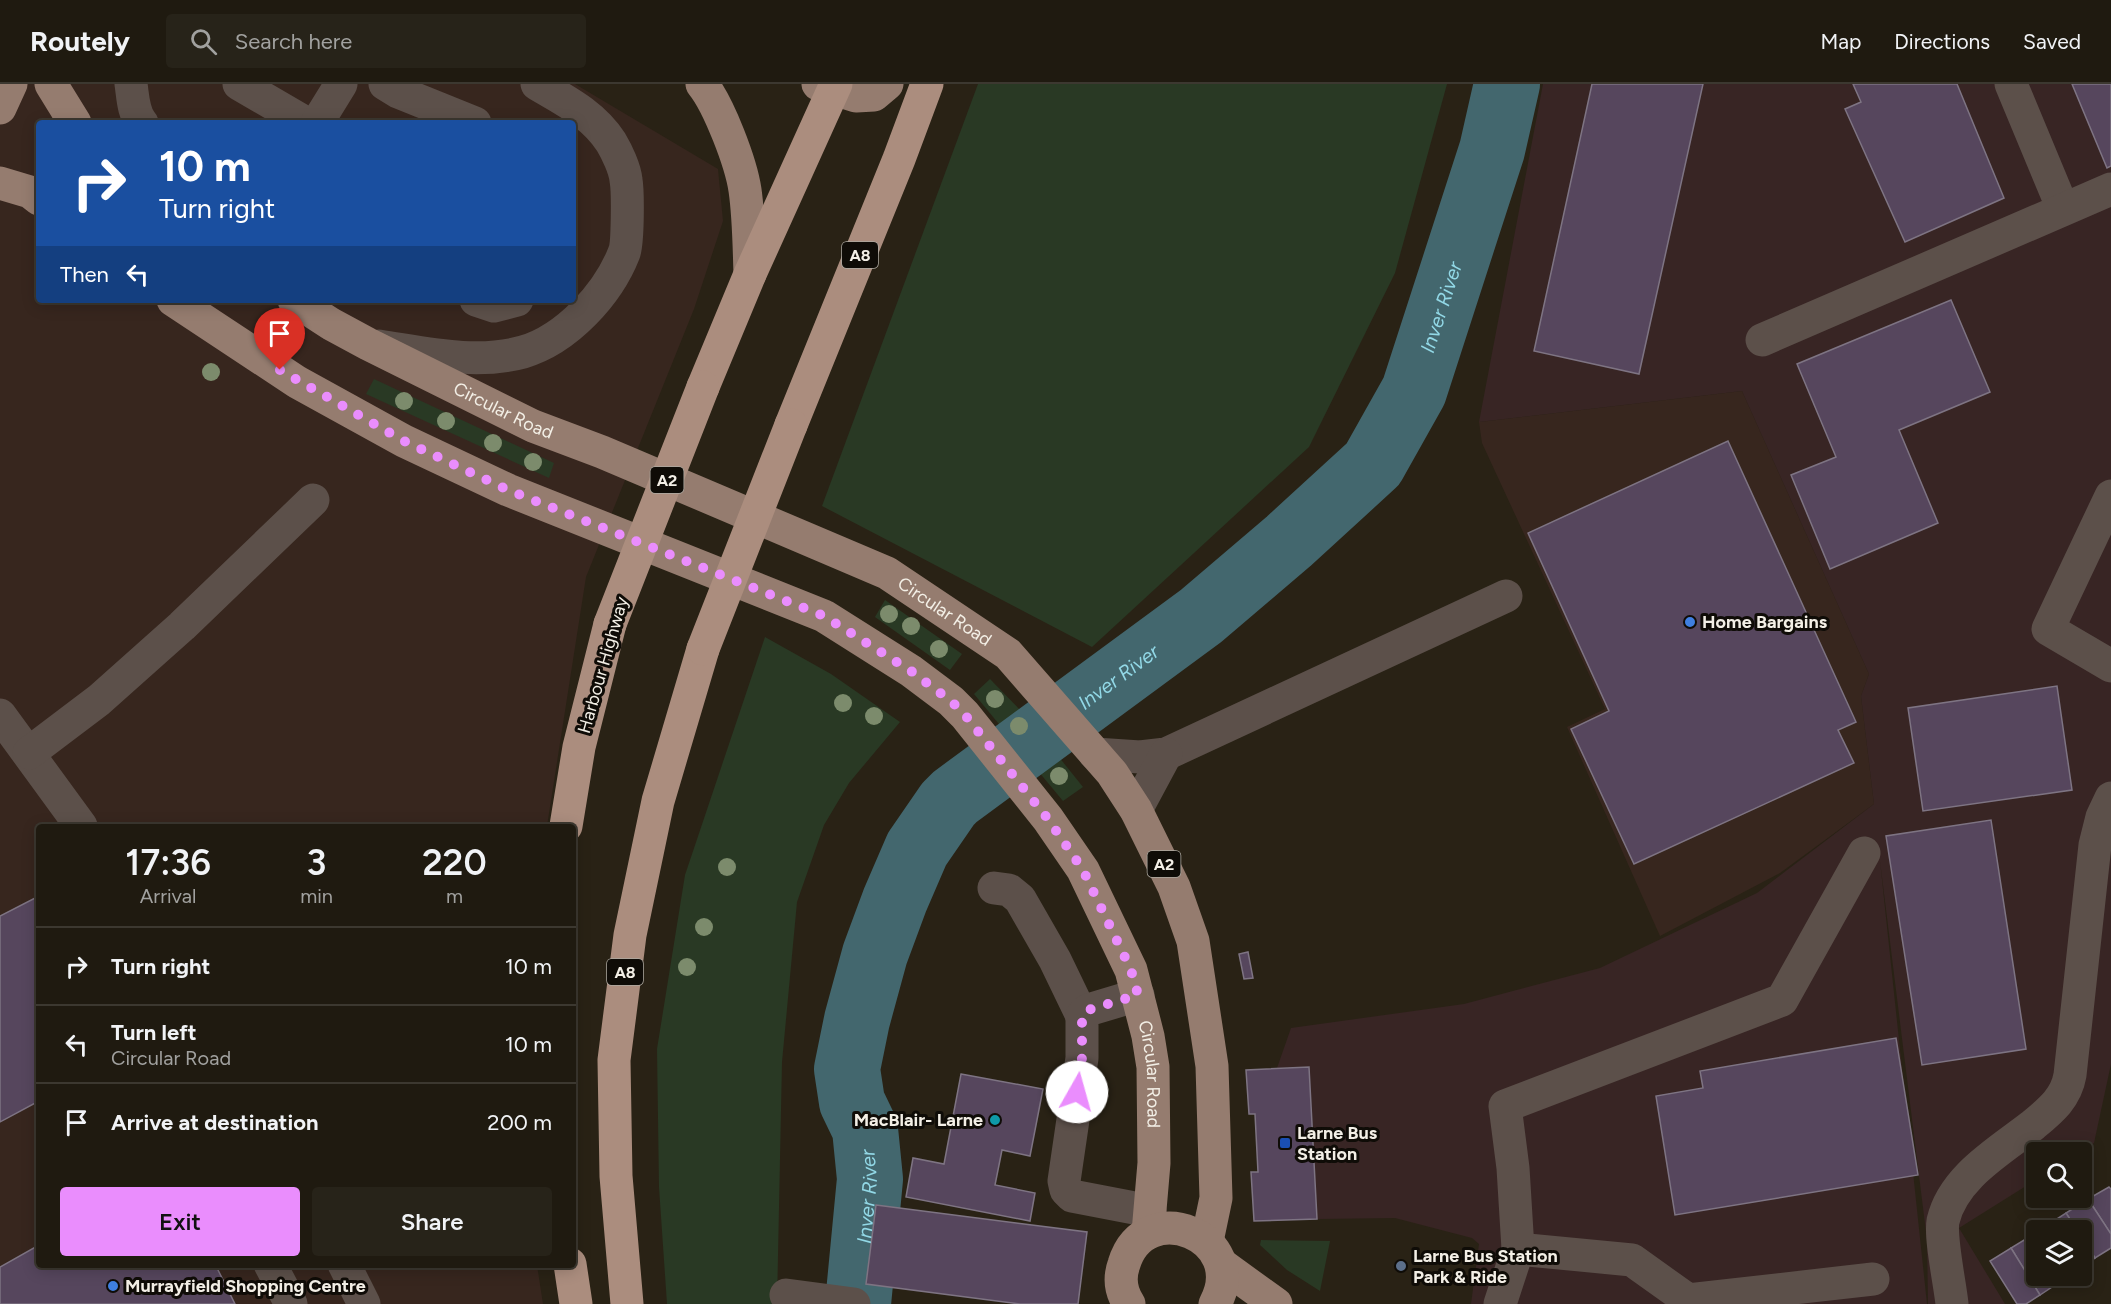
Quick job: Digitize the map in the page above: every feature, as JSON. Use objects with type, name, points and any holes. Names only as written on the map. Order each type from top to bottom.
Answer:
[{"type":"highway","name":"A8","points":[[627,1304],[616,1176],[614,1060],[630,934],[658,801],[703,650],[790,425],[899,159],[927,84]]},
{"type":"highway","name":"Harbour Highway","points":[[566,824],[579,747],[610,624],[703,387],[829,86]]},
{"type":"highway","points":[[571,1268],[576,1304]]},
{"type":"main road","points":[[0,108],[11,84]]},
{"type":"main road","points":[[51,84],[73,120]]},
{"type":"main road","points":[[702,84],[728,132],[745,189],[750,274]]},
{"type":"main road","points":[[829,86],[855,96],[874,95],[886,84]]},
{"type":"main road","points":[[0,183],[30,192],[36,197]]},
{"type":"main road","name":"Circular Road","points":[[178,303],[297,382],[404,441],[508,490],[824,616],[911,671],[951,701],[1032,798],[1083,870],[1131,970],[1149,1036],[1153,1067],[1154,1163],[1149,1222]]},
{"type":"main road","name":"Circular Road","points":[[299,303],[368,345],[533,426],[602,452],[887,573],[1008,654],[1113,773],[1136,810],[1174,886],[1193,941],[1212,1066],[1216,1198],[1214,1253]]},
{"type":"main road","points":[[1127,1303],[1121,1286],[1126,1255],[1149,1222],[1163,1228],[1179,1228],[1194,1232],[1214,1253],[1276,1304]]},
{"type":"main road","name":"A2","points":[[1214,1253],[1223,1280],[1220,1295],[1215,1304]]},
{"type":"street","points":[[131,84],[134,106],[139,120]]},
{"type":"street","points":[[239,84],[301,120]]},
{"type":"street","points":[[319,120],[341,84]]},
{"type":"street","points":[[385,84],[468,120]]},
{"type":"street","points":[[368,345],[456,357],[497,358],[525,351],[551,339],[588,310],[608,282],[625,251],[626,179],[611,143],[587,114],[537,84]]},
{"type":"street","points":[[2011,84],[2063,209]]},
{"type":"street","points":[[1762,340],[2111,189]]},
{"type":"street","points":[[485,303],[494,306],[506,303]]},
{"type":"street","points":[[2111,496],[2049,629],[2111,666]]},
{"type":"street","points":[[29,753],[99,700],[182,626],[313,500]]},
{"type":"street","points":[[1094,752],[1140,757],[1166,754],[1506,596]]},
{"type":"street","points":[[0,715],[80,824]]},
{"type":"street","points":[[1136,810],[1166,754]]},
{"type":"street","points":[[1952,1304],[1943,1223],[1953,1195],[1989,1160],[2055,1107],[2066,1091],[2072,1063],[2095,844],[2102,818],[2111,798]]},
{"type":"street","points":[[1500,1304],[1518,1249],[1514,1168],[1505,1106],[1782,1000],[1864,853]]},
{"type":"street","points":[[994,888],[1009,890],[1020,899],[1055,960],[1082,1016],[1082,1058],[1064,1181],[1066,1190],[1072,1196],[1149,1222]]},
{"type":"street","points":[[1082,1016],[1088,1010],[1138,995]]},
{"type":"street","points":[[1518,1249],[1632,1260],[1688,1300],[1873,1279]]},
{"type":"street","points":[[272,1268],[291,1304]]},
{"type":"street","points":[[346,1268],[362,1303]]},
{"type":"street","points":[[786,1295],[854,1304]]},
{"type":"shaded area","points":[[0,84],[575,84],[718,169],[723,221],[694,309],[586,577],[547,824],[36,824],[36,1268],[537,1268],[543,1304],[0,1304]]},
{"type":"shaded area","points":[[1543,84],[2111,84],[2111,1064],[2094,1143],[2026,1142],[2026,1186],[1959,1228],[2005,1304],[1928,1304],[1927,1240],[1880,861],[1927,1304],[1471,1304],[1479,1244],[1472,1238],[1395,1218],[1317,1219],[1309,1067],[1277,1068],[1291,1028],[1464,1004],[1600,968],[1757,893],[1874,804],[1861,696],[1869,674],[1742,391],[1479,422]]},
{"type":"shaded area","name":"Home Bargains","points":[[1742,391],[1869,674],[1861,696],[1874,804],[1780,873],[1660,936],[1567,727],[1605,709],[1482,443],[1479,422]]},
{"type":"green space","points":[[978,84],[1447,84],[1395,273],[1309,447],[1092,647],[822,506]]},
{"type":"green space","points":[[374,379],[554,463],[549,478],[366,394]]},
{"type":"green space","points":[[885,600],[962,654],[950,670],[875,617]]},
{"type":"green space","points":[[765,637],[831,674],[900,722],[849,783],[824,825],[797,902],[782,1062],[777,1304],[667,1304],[659,1187],[657,1049],[685,875]]},
{"type":"green space","points":[[990,679],[1026,716],[1083,787],[1063,801],[974,694]]},
{"type":"green space","points":[[1261,1240],[1330,1241],[1320,1291],[1287,1270],[1260,1245]]},
{"type":"building","points":[[1592,84],[1703,84],[1639,374],[1534,351]]},
{"type":"building","points":[[1853,84],[1957,84],[2004,198],[1905,242],[1845,109],[1861,102]]},
{"type":"building","points":[[2072,84],[2111,84],[2111,166],[2107,168]]},
{"type":"building","points":[[1951,300],[1990,392],[1899,430],[1938,523],[1830,569],[1791,475],[1836,457],[1797,364]]},
{"type":"building","name":"Home Bargains","points":[[1728,441],[1856,722],[1838,730],[1854,763],[1634,864],[1571,729],[1609,711],[1528,533]]},
{"type":"building","points":[[2057,686],[2072,790],[1923,811],[1908,708]]},
{"type":"building","points":[[1991,820],[2026,1049],[1922,1065],[1886,836]]},
{"type":"building","points":[[36,898],[36,1103],[0,1122],[0,916]]},
{"type":"building","points":[[1248,952],[1253,978],[1244,979],[1239,954]]},
{"type":"building","points":[[1896,1038],[1918,1175],[1675,1215],[1656,1096],[1703,1088],[1700,1071]]},
{"type":"building","name":"Larne Bus Station","points":[[1309,1067],[1317,1219],[1254,1221],[1251,1172],[1258,1172],[1255,1114],[1249,1114],[1246,1070]]},
{"type":"building","name":"MacBlair- Larne","points":[[961,1074],[1043,1089],[1030,1156],[1002,1150],[995,1185],[1035,1193],[1030,1221],[906,1197],[913,1158],[944,1164]]},
{"type":"building","points":[[2109,1187],[2111,1189],[2111,1234],[2092,1205],[2092,1197]]},
{"type":"building","points":[[876,1205],[1087,1232],[1078,1304],[1020,1304],[866,1284]]},
{"type":"building","points":[[2092,1205],[2111,1234],[2111,1248],[2095,1258],[2092,1253],[2092,1220],[2071,1220],[2066,1213],[2074,1208],[2092,1208]]},
{"type":"building","points":[[2066,1213],[2071,1220],[2055,1220]]},
{"type":"building","points":[[2026,1239],[2026,1272],[2011,1248]]},
{"type":"building","name":"Murrayfield Shopping Centre","points":[[36,1247],[36,1268],[217,1268],[235,1304],[0,1304],[0,1267]]},
{"type":"building","points":[[2011,1248],[2026,1272],[2026,1286],[2034,1286],[2040,1295],[2026,1304],[2017,1304],[1990,1261]]},
{"type":"building","points":[[2034,1286],[2054,1286],[2040,1295]]},
{"type":"waterway","name":"Inver River","points":[[858,1304],[870,1179],[865,1129],[852,1102],[847,1069],[857,1020],[875,954],[917,849],[955,797],[1201,616],[1289,541],[1373,464],[1414,391],[1492,150],[1507,84]]},
{"type":"place","name":"Home Bargains","points":[[1690,622]]},
{"type":"place","name":"MacBlair- Larne","points":[[995,1120]]},
{"type":"place","name":"Larne Bus Station","points":[[1285,1143]]},
{"type":"place","name":"Larne Bus Station Park & Ride","points":[[1401,1266]]},
{"type":"place","name":"Murrayfield Shopping Centre","points":[[113,1286]]},
{"type":"route","points":[[280,370],[297,382],[404,441],[508,490],[824,616],[868,642],[951,701],[965,715],[1048,819],[1083,870],[1131,970],[1138,995],[1088,1010],[1082,1016],[1080,1021],[1082,1058],[1077,1092]]}]
